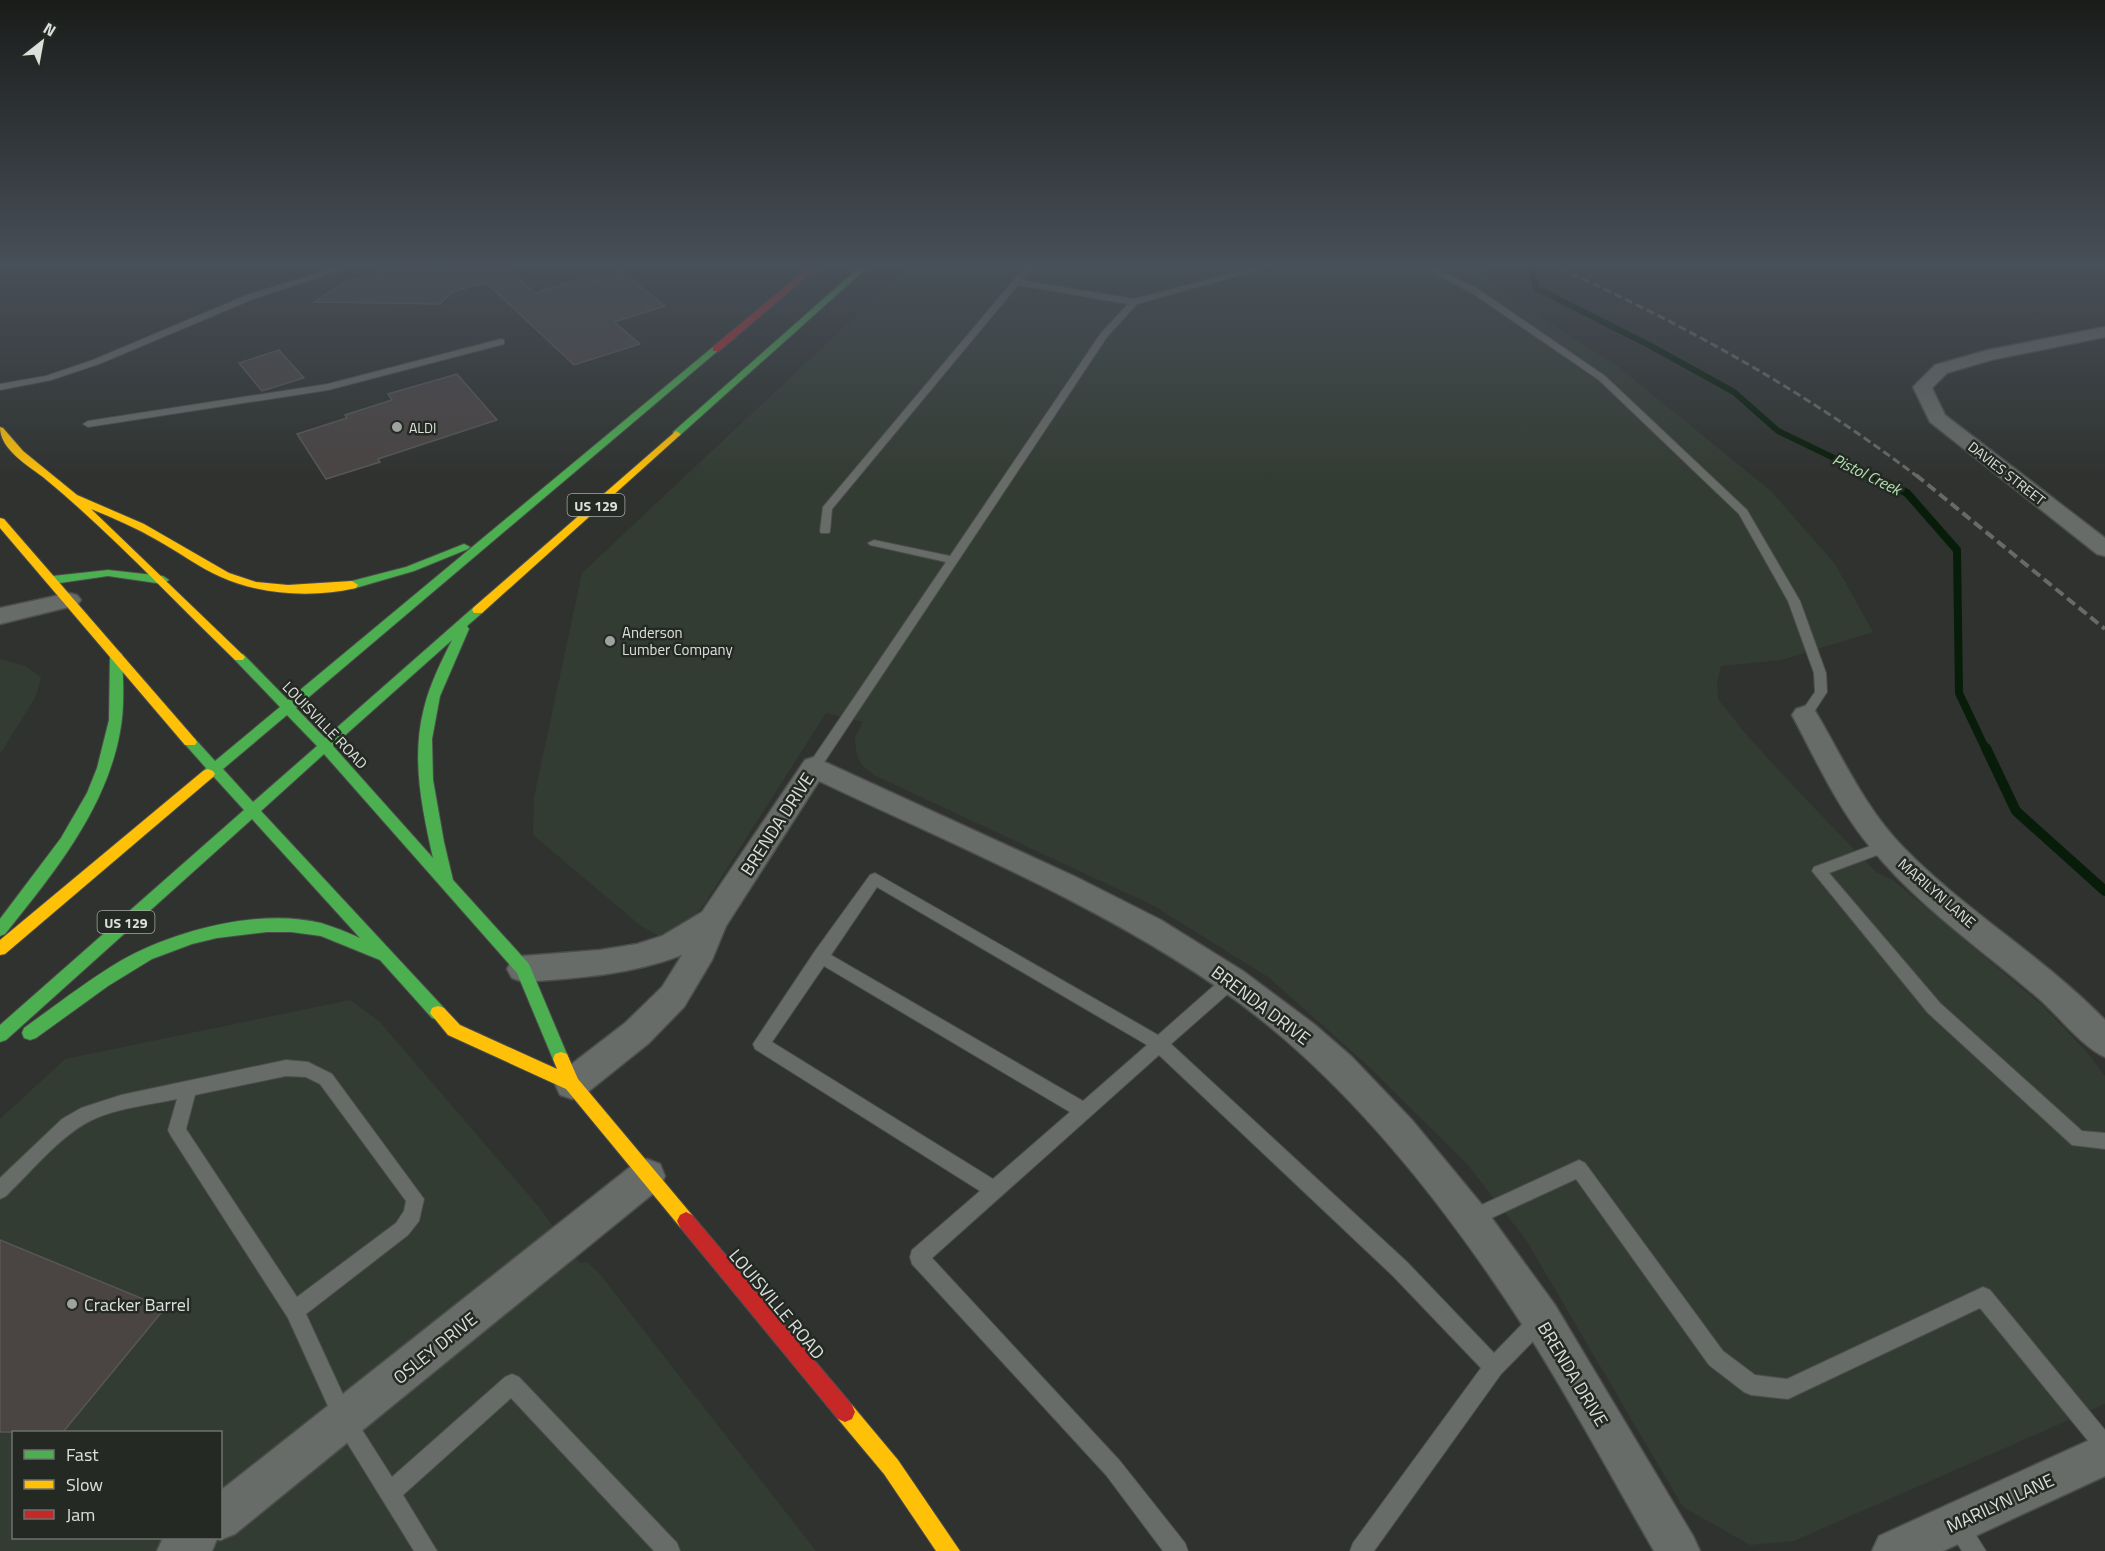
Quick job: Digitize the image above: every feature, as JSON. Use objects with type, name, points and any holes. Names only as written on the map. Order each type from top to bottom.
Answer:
[{"type":"main road","name":"US 129","points":[[0,950],[731,336]]},
{"type":"main road","name":"US 129","points":[[0,1035],[786,336]]},
{"type":"main road","name":"LOUISVILLE ROAD","points":[[0,430],[20,453],[73,497],[163,580],[324,745],[523,969],[572,1084],[891,1467],[949,1551]]},
{"type":"main road","points":[[73,497],[147,530],[233,578],[275,588],[295,590],[342,587],[381,579],[427,564],[501,530]]},
{"type":"main road","name":"LOUISVILLE ROAD","points":[[0,521],[215,770],[381,954],[454,1030],[572,1084]]},
{"type":"main road","points":[[53,580],[83,573],[107,572],[163,580]]},
{"type":"main road","points":[[446,882],[432,811],[426,765],[428,719],[465,622]]},
{"type":"main road","points":[[0,930],[68,841],[99,782],[112,742],[117,697],[116,654]]},
{"type":"main road","points":[[18,1042],[128,964],[164,946],[217,932],[267,926],[314,928],[381,954]]},
{"type":"street","name":"DAVIES STREET","points":[[2083,336],[1989,355],[1941,369],[1922,387],[1937,418],[2103,545]]},
{"type":"street","points":[[0,605],[53,580]]},
{"type":"street","points":[[0,616],[69,600]]},
{"type":"street","name":"MARILYN LANE","points":[[1804,715],[1864,818],[1886,846],[1927,888],[2079,1012],[2105,1042]]},
{"type":"street","name":"BRENDA DRIVE","points":[[572,1084],[638,1033],[673,997],[701,951],[713,921],[814,767],[1066,885],[1150,929],[1232,980],[1302,1034],[1340,1068],[1400,1132],[1470,1219],[1541,1319],[1678,1551]]},
{"type":"street","name":"BRENDA DRIVE","points":[[523,969],[606,962],[646,955],[674,944],[713,921]]},
{"type":"street","name":"OSLEY DRIVE","points":[[222,1517],[345,1421],[647,1176]]},
{"type":"street","name":"MARILYN LANE","points":[[1894,1551],[1965,1538],[2105,1454]]},
{"type":"street","points":[[179,1551],[195,1539]]},
{"type":"lane","points":[[0,387],[48,378],[96,362],[157,336]]},
{"type":"lane","points":[[825,531],[827,509],[971,336]]},
{"type":"lane","points":[[814,767],[1103,336]]},
{"type":"lane","points":[[1542,336],[1602,378],[1743,512],[1794,602],[1820,673],[1821,692],[1804,715]]},
{"type":"lane","points":[[88,424],[328,387],[501,342]]},
{"type":"lane","points":[[874,543],[951,560]]},
{"type":"lane","points":[[1886,846],[1819,872],[1934,1008],[2078,1139],[2105,1141]]},
{"type":"lane","points":[[994,1190],[761,1044],[875,879],[1159,1044],[1400,1269],[1494,1367]]},
{"type":"lane","points":[[820,956],[1084,1111]]},
{"type":"lane","points":[[1177,1551],[1113,1468],[919,1257],[1232,980]]},
{"type":"lane","points":[[0,1190],[68,1125],[87,1114],[121,1102],[286,1068],[308,1070],[326,1079],[415,1200],[413,1215],[402,1229],[295,1311]]},
{"type":"lane","points":[[188,1088],[177,1130],[295,1311],[345,1421],[426,1551]]},
{"type":"lane","points":[[1470,1219],[1580,1169],[1716,1358],[1751,1385],[1788,1389],[1983,1297],[2105,1446]]},
{"type":"lane","points":[[1362,1551],[1494,1367],[1541,1319]]},
{"type":"lane","points":[[390,1493],[512,1384],[669,1551]]},
{"type":"shaded area","points":[[834,336],[1571,336],[1616,365],[1771,491],[1835,564],[1873,632],[1782,660],[1721,666],[1717,683],[1718,699],[1745,733],[1796,789],[1876,872],[1893,880],[2043,1006],[2086,1051],[2105,1076],[2105,1404],[1794,1541],[1750,1545],[1683,1507],[1526,1240],[1467,1164],[1366,1064],[1268,977],[1154,906],[874,775],[861,764],[856,752],[855,737],[863,722],[826,713],[692,920],[659,936],[641,926],[533,835],[534,797],[582,573]]},
{"type":"shaded area","points":[[0,659],[25,666],[41,677],[36,696],[0,754]]},
{"type":"shaded area","points":[[350,1000],[379,1021],[539,1207],[580,1263],[587,1262],[599,1273],[816,1551],[0,1551],[0,1119],[65,1059]]},
{"type":"building","points":[[544,336],[631,336],[640,344],[574,365]]},
{"type":"building","points":[[279,350],[304,378],[262,391],[239,363]]},
{"type":"building","name":"ALDI","points":[[457,374],[497,420],[378,459],[380,462],[326,479],[297,434],[392,400],[388,394]]},
{"type":"building","points":[[0,1240],[165,1308],[64,1431],[0,1432]]},
{"type":"waterway","name":"Pistol Creek","points":[[1632,336],[1734,392],[1778,431],[1873,477]]},
{"type":"waterway","name":"Pistol Creek","points":[[1870,475],[1907,493],[1957,550],[1959,693],[1986,750]]},
{"type":"waterway","name":"Pistol Creek","points":[[1986,748],[2016,811],[2105,891]]},
{"type":"railway","points":[[1697,336],[1831,415],[1918,477]]},
{"type":"railway","points":[[1916,475],[2105,629]]},
{"type":"traffic: fast","points":[[676,434],[786,336]]},
{"type":"traffic: fast","points":[[208,774],[716,349]]},
{"type":"traffic: fast","points":[[352,585],[410,569],[464,547]]},
{"type":"traffic: fast","points":[[53,580],[108,573],[163,580]]},
{"type":"traffic: fast","points":[[0,1035],[478,610]]},
{"type":"traffic: fast","points":[[446,882],[429,801],[425,739],[434,696],[463,629]]},
{"type":"traffic: fast","points":[[0,930],[51,864],[81,818],[94,793],[104,768],[116,720],[116,654]]},
{"type":"traffic: fast","points":[[239,657],[324,745],[523,969],[561,1059]]},
{"type":"traffic: fast","points":[[190,742],[438,1013]]},
{"type":"traffic: fast","points":[[30,1033],[90,989],[147,954],[169,945],[217,932],[267,926],[313,928],[338,935],[381,954]]},
{"type":"traffic: slow","points":[[0,430],[19,453],[73,497],[239,657]]},
{"type":"traffic: slow","points":[[478,610],[676,434]]},
{"type":"traffic: slow","points":[[73,497],[140,526],[215,570],[240,581],[288,589],[352,585]]},
{"type":"traffic: slow","points":[[0,521],[190,742]]},
{"type":"traffic: slow","points":[[0,949],[208,774]]},
{"type":"traffic: slow","points":[[438,1013],[454,1030],[572,1084]]},
{"type":"traffic: slow","points":[[561,1059],[572,1084],[686,1221]]},
{"type":"traffic: slow","points":[[845,1412],[891,1467],[949,1551]]},
{"type":"traffic: jam","points":[[716,349],[731,336]]},
{"type":"traffic: jam","points":[[686,1221],[845,1412]]},
{"type":"place","name":"ALDI","points":[[397,427]]},
{"type":"place","name":"Anderson Lumber Company","points":[[610,641]]},
{"type":"place","name":"Cracker Barrel","points":[[72,1304]]}]
